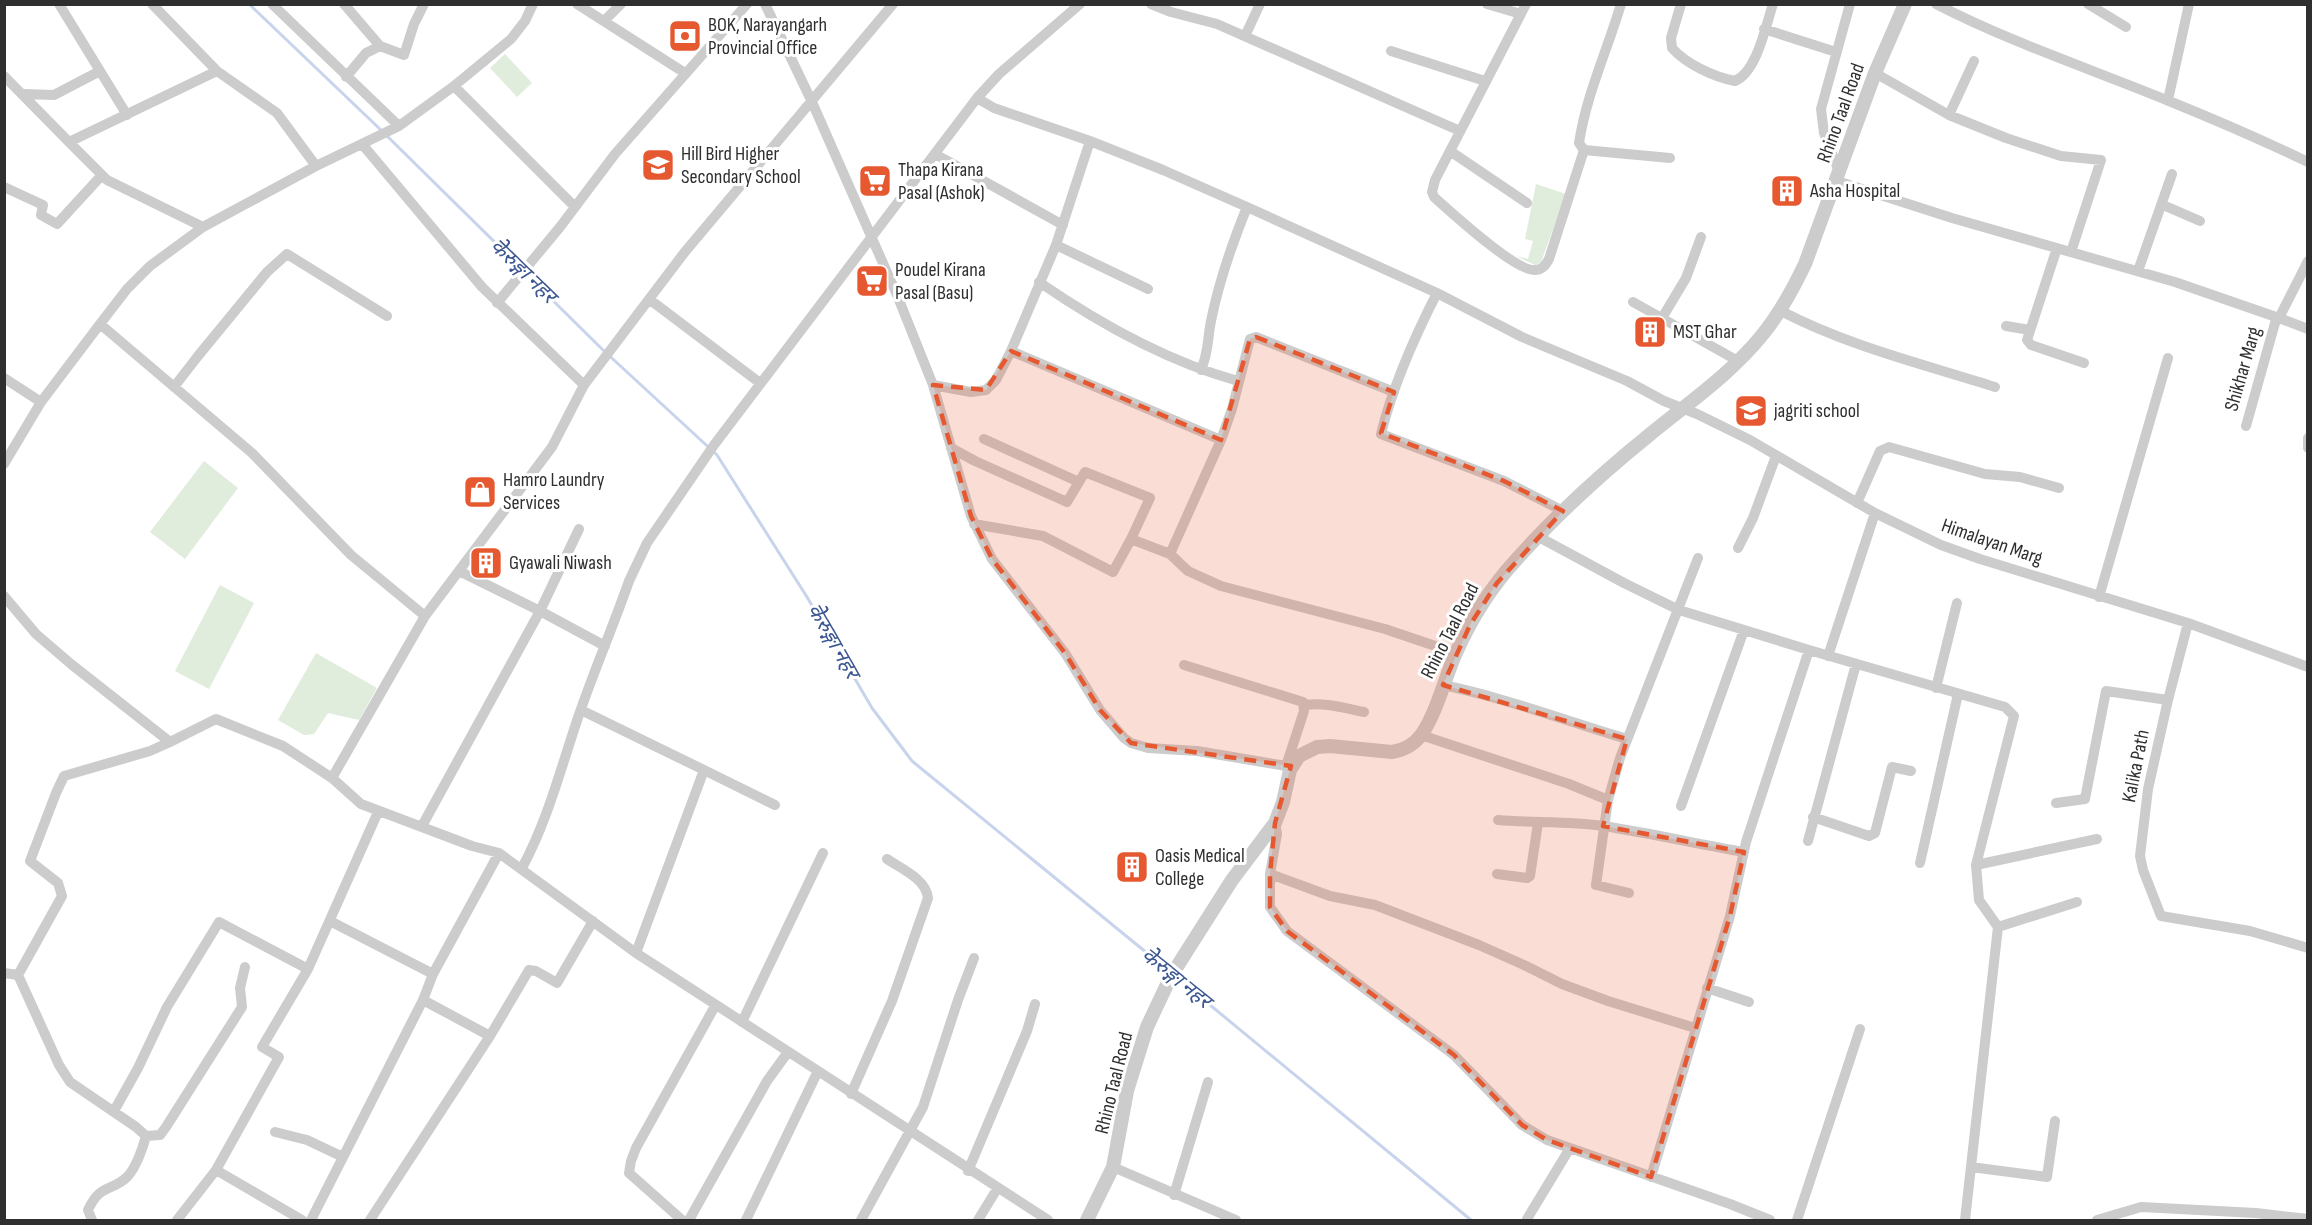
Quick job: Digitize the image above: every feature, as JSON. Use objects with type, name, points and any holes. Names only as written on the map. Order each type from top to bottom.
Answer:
[{"type":"street","points":[[58,4],[127,116]]},
{"type":"street","points":[[152,4],[217,71],[277,114],[316,166]]},
{"type":"street","points":[[272,4],[396,128]]},
{"type":"street","points":[[344,4],[380,46],[404,55],[414,24],[424,4]]},
{"type":"street","points":[[4,464],[41,402],[99,324],[150,266],[203,227],[316,166],[396,128],[454,86],[511,39],[525,21],[533,4]]},
{"type":"street","points":[[577,4],[685,73]]},
{"type":"street","points":[[604,21],[621,4]]},
{"type":"street","points":[[497,303],[615,154],[747,4]]},
{"type":"street","points":[[765,4],[872,236],[933,385],[974,524],[992,559],[1065,653],[1100,710],[1131,743],[1148,748],[1197,751],[1288,768]]},
{"type":"street","points":[[332,778],[425,616],[552,447],[584,385],[744,180],[893,4]]},
{"type":"street","points":[[522,868],[539,834],[581,710],[636,564],[658,526],[760,383],[833,290],[976,98],[999,74],[1080,4]]},
{"type":"street","points":[[1151,4],[1171,12],[1217,24],[1460,131]]},
{"type":"street","points":[[1245,36],[1260,4]]},
{"type":"street","points":[[1487,4],[1524,9],[1435,180],[1432,192],[1434,197],[1523,268],[1534,271],[1541,269],[1549,259],[1584,150]]},
{"type":"street","points":[[1621,4],[1582,124],[1579,143],[1584,150],[1670,158]]},
{"type":"street","points":[[1681,4],[1671,38],[1672,48],[1678,56],[1735,81],[1745,75],[1755,56],[1773,4]]},
{"type":"street","points":[[1850,4],[1821,109],[1824,133],[1839,178],[1953,218],[2138,271],[2279,318],[2307,261]]},
{"type":"street","name":"Rhino Taal Road","points":[[1421,735],[1429,722],[1456,653],[1470,625],[1497,582],[1537,536],[1612,466],[1738,361],[1781,310],[1805,264],[1839,178],[1875,74],[1905,4]]},
{"type":"street","points":[[1936,4],[2015,42],[2168,100],[2243,131],[2307,162]]},
{"type":"street","points":[[2088,4],[2126,27]]},
{"type":"street","points":[[2168,100],[2189,4]]},
{"type":"street","points":[[1764,29],[1836,52]]},
{"type":"street","points":[[346,77],[366,53],[380,46]]},
{"type":"street","points":[[1392,51],[1485,81]]},
{"type":"street","points":[[1949,115],[1974,61]]},
{"type":"street","points":[[24,94],[47,97],[54,95],[100,71]]},
{"type":"street","points":[[69,142],[217,71]]},
{"type":"street","points":[[1875,74],[1949,115],[2061,156],[2101,160],[2070,252]]},
{"type":"street","points":[[4,76],[107,180],[203,227]]},
{"type":"street","points":[[454,86],[575,207]]},
{"type":"street","name":"Himalayan Marg","points":[[976,98],[994,108],[1090,141],[1163,170],[1437,293],[1522,338],[1627,381],[1750,441],[1875,513],[1960,552],[2188,623],[2307,668]]},
{"type":"street","points":[[933,385],[971,392],[986,390],[996,380],[1011,351],[1056,245],[1090,141]]},
{"type":"street","points":[[362,144],[497,303],[584,385]]},
{"type":"street","points":[[1449,151],[1527,203]]},
{"type":"street","points":[[935,154],[1063,225]]},
{"type":"street","points":[[2138,271],[2172,174]]},
{"type":"street","points":[[4,187],[44,205],[41,215],[57,224],[102,175]]},
{"type":"street","points":[[2163,205],[2200,221]]},
{"type":"street","points":[[1201,370],[1208,353],[1211,322],[1226,259],[1248,207]]},
{"type":"street","points":[[1662,318],[1686,278],[1701,237]]},
{"type":"street","points":[[1056,245],[1148,289]]},
{"type":"street","points":[[2057,248],[2027,340],[2031,345],[2084,363]]},
{"type":"street","points":[[174,387],[267,272],[287,254],[387,316]]},
{"type":"street","points":[[1039,282],[1156,352],[1201,370],[1238,381]]},
{"type":"street","points":[[1437,293],[1412,343],[1381,434],[1504,481],[1563,511]]},
{"type":"street","points":[[649,299],[760,383]]},
{"type":"street","points":[[1633,302],[1738,361]]},
{"type":"street","points":[[1781,310],[1823,331],[1848,340],[1995,387]]},
{"type":"street","name":"Shikhar Marg","points":[[2246,426],[2275,322],[2279,318],[2307,329]]},
{"type":"street","points":[[99,324],[252,453],[351,555],[425,616]]},
{"type":"street","points":[[2006,326],[2030,330]]},
{"type":"street","points":[[1170,554],[1221,440],[1232,409],[1250,339],[1256,337],[1394,392]]},
{"type":"street","points":[[1011,351],[1221,440]]},
{"type":"street","points":[[2099,597],[2168,358]]},
{"type":"street","points":[[4,378],[41,402]]},
{"type":"street","points":[[2307,438],[2307,448]]},
{"type":"street","points":[[984,439],[1079,482]]},
{"type":"street","points":[[1857,503],[1880,451],[1889,447],[1984,474],[2020,477],[2059,488]]},
{"type":"street","points":[[951,448],[1067,502],[1085,472],[1150,498],[1113,572],[1043,536],[974,524]]},
{"type":"street","points":[[1738,548],[1753,518],[1776,456]]},
{"type":"street","points":[[1828,656],[1875,513]]},
{"type":"street","points":[[422,826],[540,611],[579,529]]},
{"type":"street","points":[[1537,536],[1679,610],[2005,707],[2014,716],[1976,865],[1979,900],[1998,927],[1965,1221]]},
{"type":"street","points":[[1131,539],[1170,554],[1188,571],[1221,586],[1385,629],[1456,653]]},
{"type":"street","points":[[1629,893],[1596,885],[1608,800],[1627,739],[1698,558]]},
{"type":"street","points":[[459,571],[605,646]]},
{"type":"street","points":[[4,596],[36,634],[170,742]]},
{"type":"street","points":[[1936,688],[1957,603]]},
{"type":"street","name":"Kalika Path","points":[[2188,623],[2148,789],[2140,856],[2143,870],[2161,915],[2250,932],[2307,948]]},
{"type":"street","points":[[1680,806],[1744,630]]},
{"type":"street","points":[[1651,1177],[1730,916],[1744,852],[1809,650]]},
{"type":"street","points":[[1808,841],[1856,664]]},
{"type":"street","points":[[1184,665],[1300,700],[1305,705]]},
{"type":"street","points":[[1443,685],[1486,694],[1527,709],[1627,739]]},
{"type":"street","points":[[2056,804],[2085,799],[2106,691],[2168,700]]},
{"type":"street","points":[[1920,863],[1958,694]]},
{"type":"street","points":[[1305,705],[1315,704],[1364,712]]},
{"type":"street","points":[[1288,768],[1305,705]]},
{"type":"street","points":[[581,710],[775,805]]},
{"type":"street","points":[[18,975],[62,896],[58,883],[30,861],[64,776],[150,751],[216,719],[283,746],[332,778],[360,804],[472,846],[499,853],[636,953],[715,1006],[1048,1221]]},
{"type":"street","points":[[1288,768],[1299,756],[1317,747],[1330,746],[1392,752],[1408,747],[1421,735],[1569,784],[1608,800]]},
{"type":"street","name":"Rhino Taal Road","points":[[1087,1221],[1113,1167],[1134,1062],[1147,1027],[1171,976],[1232,880],[1275,823],[1283,802],[1288,768]]},
{"type":"street","points":[[1814,817],[1869,836],[1875,833],[1892,768],[1911,771]]},
{"type":"street","points":[[636,953],[704,770]]},
{"type":"street","points":[[177,1221],[216,1170],[279,1058],[262,1047],[308,969],[378,812]]},
{"type":"street","points":[[1498,820],[1538,823],[1563,821],[1603,826],[1744,852]]},
{"type":"street","points":[[1275,823],[1277,834],[1270,874],[1270,907],[1287,931],[1454,1055],[1522,1125],[1547,1140],[1651,1177],[1750,1217],[1770,1221]]},
{"type":"street","points":[[1497,874],[1527,878],[1530,876],[1538,823]]},
{"type":"street","points":[[1976,865],[2097,838]]},
{"type":"street","points":[[311,1221],[423,1000],[433,974],[499,853]]},
{"type":"street","points":[[742,1022],[822,853]]},
{"type":"street","points":[[851,1094],[892,1001],[928,898],[923,884],[887,859]]},
{"type":"street","points":[[1270,874],[1330,896],[1375,905],[1488,949],[1562,984],[1695,1028]]},
{"type":"street","points":[[1998,927],[2077,902]]},
{"type":"street","points":[[330,921],[433,974]]},
{"type":"street","points":[[370,1221],[490,1036],[529,970],[536,971],[557,983],[593,921]]},
{"type":"street","points":[[114,1111],[138,1068],[167,1007],[219,922],[308,969]]},
{"type":"street","points":[[861,1221],[911,1131],[932,1083],[974,958]]},
{"type":"street","points":[[18,975],[59,1065],[70,1082],[114,1111],[146,1136],[160,1135],[166,1127],[242,1007],[240,988],[245,967]]},
{"type":"street","points":[[4,973],[18,975]]},
{"type":"street","points":[[1707,988],[1749,1002]]},
{"type":"street","points":[[423,1000],[490,1036]]},
{"type":"street","points":[[968,1171],[1027,1031],[1035,1004]]},
{"type":"street","points":[[682,1221],[630,1173],[629,1167],[636,1148],[715,1006]]},
{"type":"street","points":[[1797,1221],[1860,1029]]},
{"type":"street","points":[[689,1221],[767,1082],[788,1052]]},
{"type":"street","points":[[746,1221],[818,1071]]},
{"type":"street","points":[[1174,1195],[1208,1082]]},
{"type":"street","points":[[1971,1167],[2047,1177],[2055,1121]]},
{"type":"street","points":[[275,1132],[307,1140],[343,1157]]},
{"type":"street","points":[[92,1221],[88,1210],[92,1201],[99,1192],[127,1176],[144,1146],[146,1136]]},
{"type":"street","points":[[1527,1219],[1570,1148]]},
{"type":"street","points":[[1113,1167],[1234,1220]]},
{"type":"street","points":[[216,1170],[302,1221]]},
{"type":"street","points":[[978,1221],[997,1189]]},
{"type":"street","points":[[2097,1221],[2141,1207],[2256,1213],[2307,1219]]},
{"type":"street","points":[[2182,1221],[2188,1210]]},
{"type":"highlighted area","points":[[1256,337],[1394,392],[1381,433],[1504,481],[1563,511],[1497,583],[1470,625],[1443,685],[1627,739],[1603,826],[1744,852],[1730,916],[1651,1177],[1547,1140],[1522,1125],[1454,1055],[1287,931],[1270,907],[1270,874],[1275,823],[1291,766],[1131,743],[1100,710],[1065,653],[992,559],[971,516],[933,385],[986,390],[1011,351],[1221,440],[1250,339]]},
{"type":"green space","points":[[505,54],[532,83],[517,97],[490,68]]},
{"type":"green space","points":[[1536,184],[1566,194],[1541,262],[1535,265],[1516,256],[1528,259],[1533,241],[1525,239]]},
{"type":"green space","points":[[204,461],[238,488],[185,559],[150,532]]},
{"type":"green space","points":[[220,585],[254,603],[209,689],[175,671]]},
{"type":"green space","points":[[316,653],[377,688],[359,720],[328,713],[314,734],[304,735],[278,720]]},
{"type":"waterway","name":"केेरुङ्गा नहर","points":[[249,4],[382,131]]},
{"type":"waterway","name":"केेरुङ्गा नहर","points":[[387,136],[521,268]]},
{"type":"waterway","name":"केेरुङ्गा नहर","points":[[525,273],[602,349],[717,455],[807,597],[872,708],[912,761],[1169,971]]},
{"type":"waterway","name":"केेरुङ्गा नहर","points":[[1176,977],[1471,1220]]},
{"type":"place","name":"BOK, Narayangarh Provincial Office","points":[[685,36]]},
{"type":"place","name":"Hill Bird Higher Secondary School","points":[[658,165]]},
{"type":"place","name":"Thapa Kirana Pasal (Ashok)","points":[[875,181]]},
{"type":"place","name":"Asha Hospital","points":[[1787,191]]},
{"type":"place","name":"Poudel Kirana Pasal (Basu)","points":[[872,281]]},
{"type":"place","name":"MST Ghar","points":[[1650,332]]},
{"type":"place","name":"jagriti school","points":[[1751,411]]},
{"type":"place","name":"Hamro Laundry Services","points":[[480,492]]},
{"type":"place","name":"Gyawali Niwash","points":[[486,563]]},
{"type":"place","name":"Oasis Medical College","points":[[1132,867]]}]
